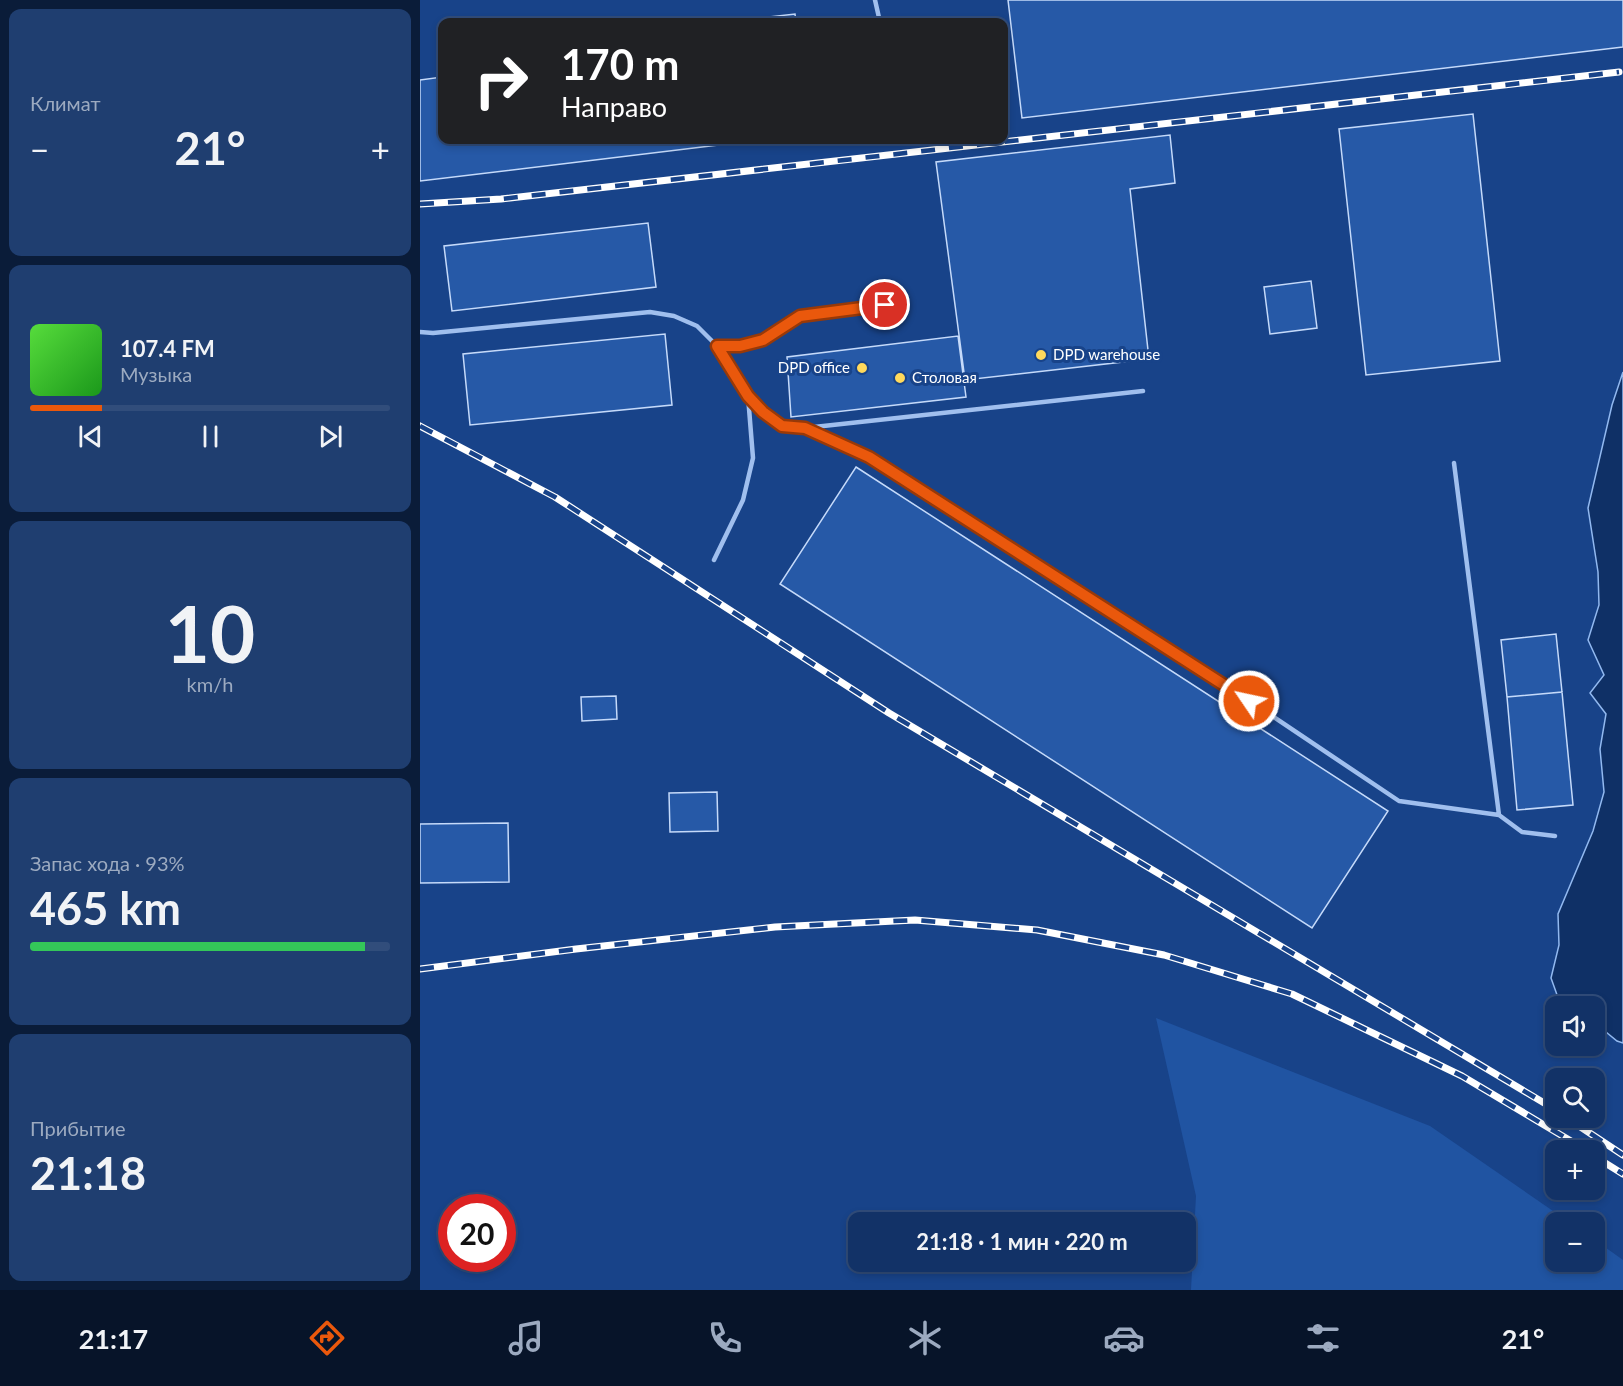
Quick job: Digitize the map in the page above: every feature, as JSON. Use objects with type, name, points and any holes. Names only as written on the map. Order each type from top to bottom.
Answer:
[{"type":"lane","points":[[875,0],[879,18]]},
{"type":"lane","points":[[717,346],[740,346],[763,340],[800,316],[885,305]]},
{"type":"lane","points":[[420,332],[433,333],[650,312],[674,316],[697,326],[717,346],[748,396],[763,412],[782,426],[805,428],[1143,391]]},
{"type":"lane","points":[[714,560],[743,500],[753,458],[748,396]]},
{"type":"lane","points":[[805,428],[869,457],[1193,663],[1399,801],[1499,815],[1522,832],[1555,836]]},
{"type":"lane","points":[[1454,462],[1499,815]]},
{"type":"shaded area","points":[[1623,372],[1623,1043],[1605,1031],[1605,996],[1557,996],[1551,978],[1559,945],[1558,914],[1593,831],[1604,792],[1600,749],[1606,714],[1590,693],[1604,675],[1588,640],[1599,605],[1598,572],[1588,508],[1612,405]]},
{"type":"shaded area","points":[[1156,1018],[1430,1126],[1555,1212],[1545,1212],[1545,1272],[1605,1272],[1605,1247],[1623,1260],[1623,1290],[1191,1290],[1192,1272],[1196,1272],[1196,1196]]},
{"type":"building","points":[[1008,0],[1623,0],[1623,47],[1022,118]]},
{"type":"building","points":[[795,14],[796,18],[760,18]]},
{"type":"building","points":[[438,78],[438,144],[727,144],[420,181],[420,80]]},
{"type":"building","points":[[1473,114],[1500,361],[1366,375],[1339,129]]},
{"type":"building","points":[[1170,135],[1175,183],[1130,189],[1149,359],[965,380],[936,162]]},
{"type":"building","points":[[648,223],[656,287],[452,311],[444,246]]},
{"type":"building","points":[[1311,281],[1317,328],[1270,334],[1264,287]]},
{"type":"building","points":[[665,334],[672,405],[470,425],[463,354]]},
{"type":"building","points":[[958,336],[966,397],[791,417],[787,357]]},
{"type":"building","points":[[856,467],[1388,811],[1312,928],[780,584]]},
{"type":"building","points":[[1556,634],[1562,692],[1507,697],[1501,640]]},
{"type":"building","points":[[1562,692],[1573,805],[1517,810],[1507,697]]},
{"type":"building","points":[[616,696],[617,719],[582,721],[581,697]]},
{"type":"building","points":[[717,792],[718,831],[670,832],[669,793]]},
{"type":"building","points":[[508,823],[509,882],[420,883],[420,824]]},
{"type":"railway","points":[[1008,141],[1619,72]]},
{"type":"railway","points":[[420,204],[501,199],[985,144]]},
{"type":"railway","points":[[420,426],[555,497],[889,713],[1545,1103]]},
{"type":"railway","points":[[420,969],[775,927],[915,920],[1037,930],[1164,955],[1292,994],[1462,1076],[1569,1140]]},
{"type":"railway","points":[[1582,1128],[1623,1155]]},
{"type":"railway","points":[[1605,1163],[1623,1174]]},
{"type":"place","name":"DPD warehouse","points":[[1041,355]]},
{"type":"place","name":"DPD office","points":[[862,368]]},
{"type":"place","name":"Столовая","points":[[900,378]]},
{"type":"route","points":[[885,305],[800,316],[763,340],[740,346],[717,346],[748,396],[763,412],[782,426],[805,428],[869,457],[1249,701]]}]
